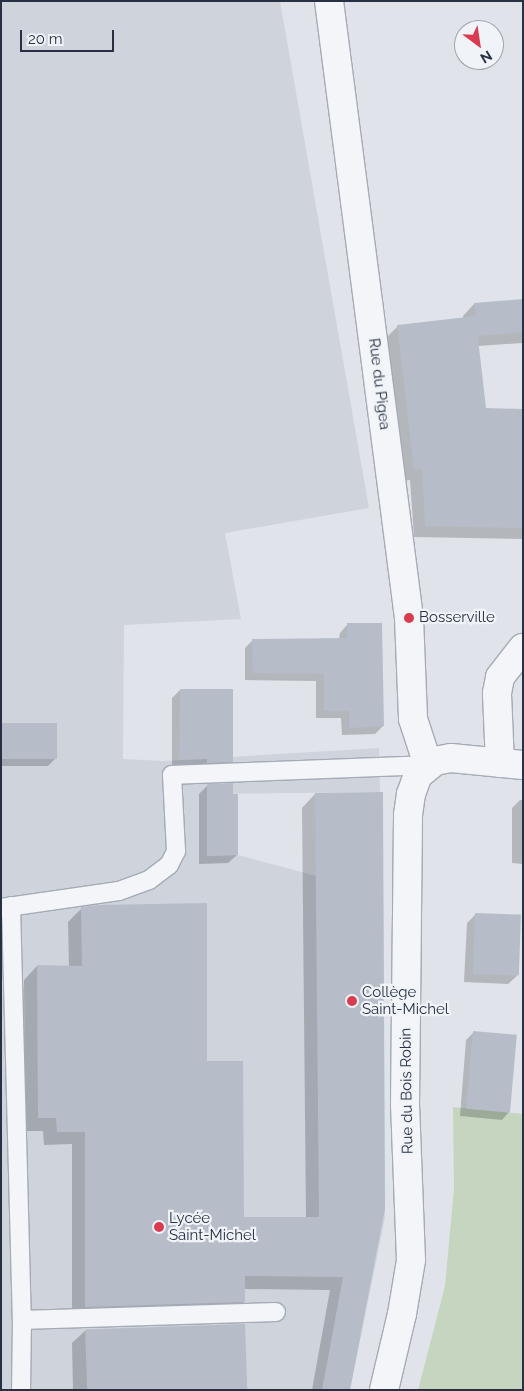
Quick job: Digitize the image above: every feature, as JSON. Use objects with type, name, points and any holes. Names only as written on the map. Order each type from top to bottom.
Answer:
[{"type":"street","name":"Rue du Pigea","points":[[329,1],[409,618],[413,719],[428,765]]},
{"type":"street","points":[[428,765],[451,758],[512,764],[497,693],[500,677],[523,648]]},
{"type":"street","name":"Rue du Bois Robin","points":[[384,1390],[406,1296],[411,1260],[405,1105],[408,815],[414,783],[428,765]]},
{"type":"lane","points":[[21,1390],[22,1320],[6,907],[119,891],[149,880],[169,864],[176,851],[172,775],[428,765]]},
{"type":"lane","points":[[22,1320],[276,1312]]},
{"type":"shaded area","points":[[1,1],[280,1],[369,508],[225,533],[241,619],[124,625],[123,759],[163,761],[379,748],[380,792],[207,794],[207,856],[238,855],[316,876],[383,875],[385,1218],[350,1390],[1,1390]]},
{"type":"green space","points":[[453,1107],[523,1114],[523,1390],[418,1390],[445,1286],[454,1188]]},
{"type":"building","points":[[523,299],[523,332],[478,336],[476,321],[486,408],[523,409],[523,528],[425,526],[422,469],[414,470],[397,325],[476,316],[474,303]]},
{"type":"building","points":[[347,623],[382,623],[384,726],[349,728],[349,711],[324,711],[324,674],[253,673],[252,639],[347,638]]},
{"type":"building","points":[[180,689],[233,689],[233,762],[207,763],[207,759],[179,760]]},
{"type":"building","points":[[1,723],[57,723],[57,759],[1,759]]},
{"type":"building","points":[[233,783],[233,794],[238,794],[238,855],[207,856],[207,784]]},
{"type":"building","points":[[383,792],[385,1209],[350,1390],[322,1390],[343,1277],[245,1276],[245,1302],[85,1307],[85,1132],[57,1132],[56,1118],[38,1118],[37,965],[82,966],[81,907],[207,903],[207,1061],[243,1061],[244,1217],[319,1217],[315,793]]},
{"type":"building","points":[[475,913],[521,915],[519,976],[473,974]]},
{"type":"building","points":[[473,1031],[517,1035],[510,1113],[466,1109]]},
{"type":"building","points":[[245,1324],[247,1390],[87,1390],[85,1330]]},
{"type":"place","name":"Bosserville","points":[[409,618]]},
{"type":"place","name":"Collège Saint-Michel","points":[[352,1001]]},
{"type":"place","name":"Lycée Saint-Michel","points":[[159,1227]]}]
